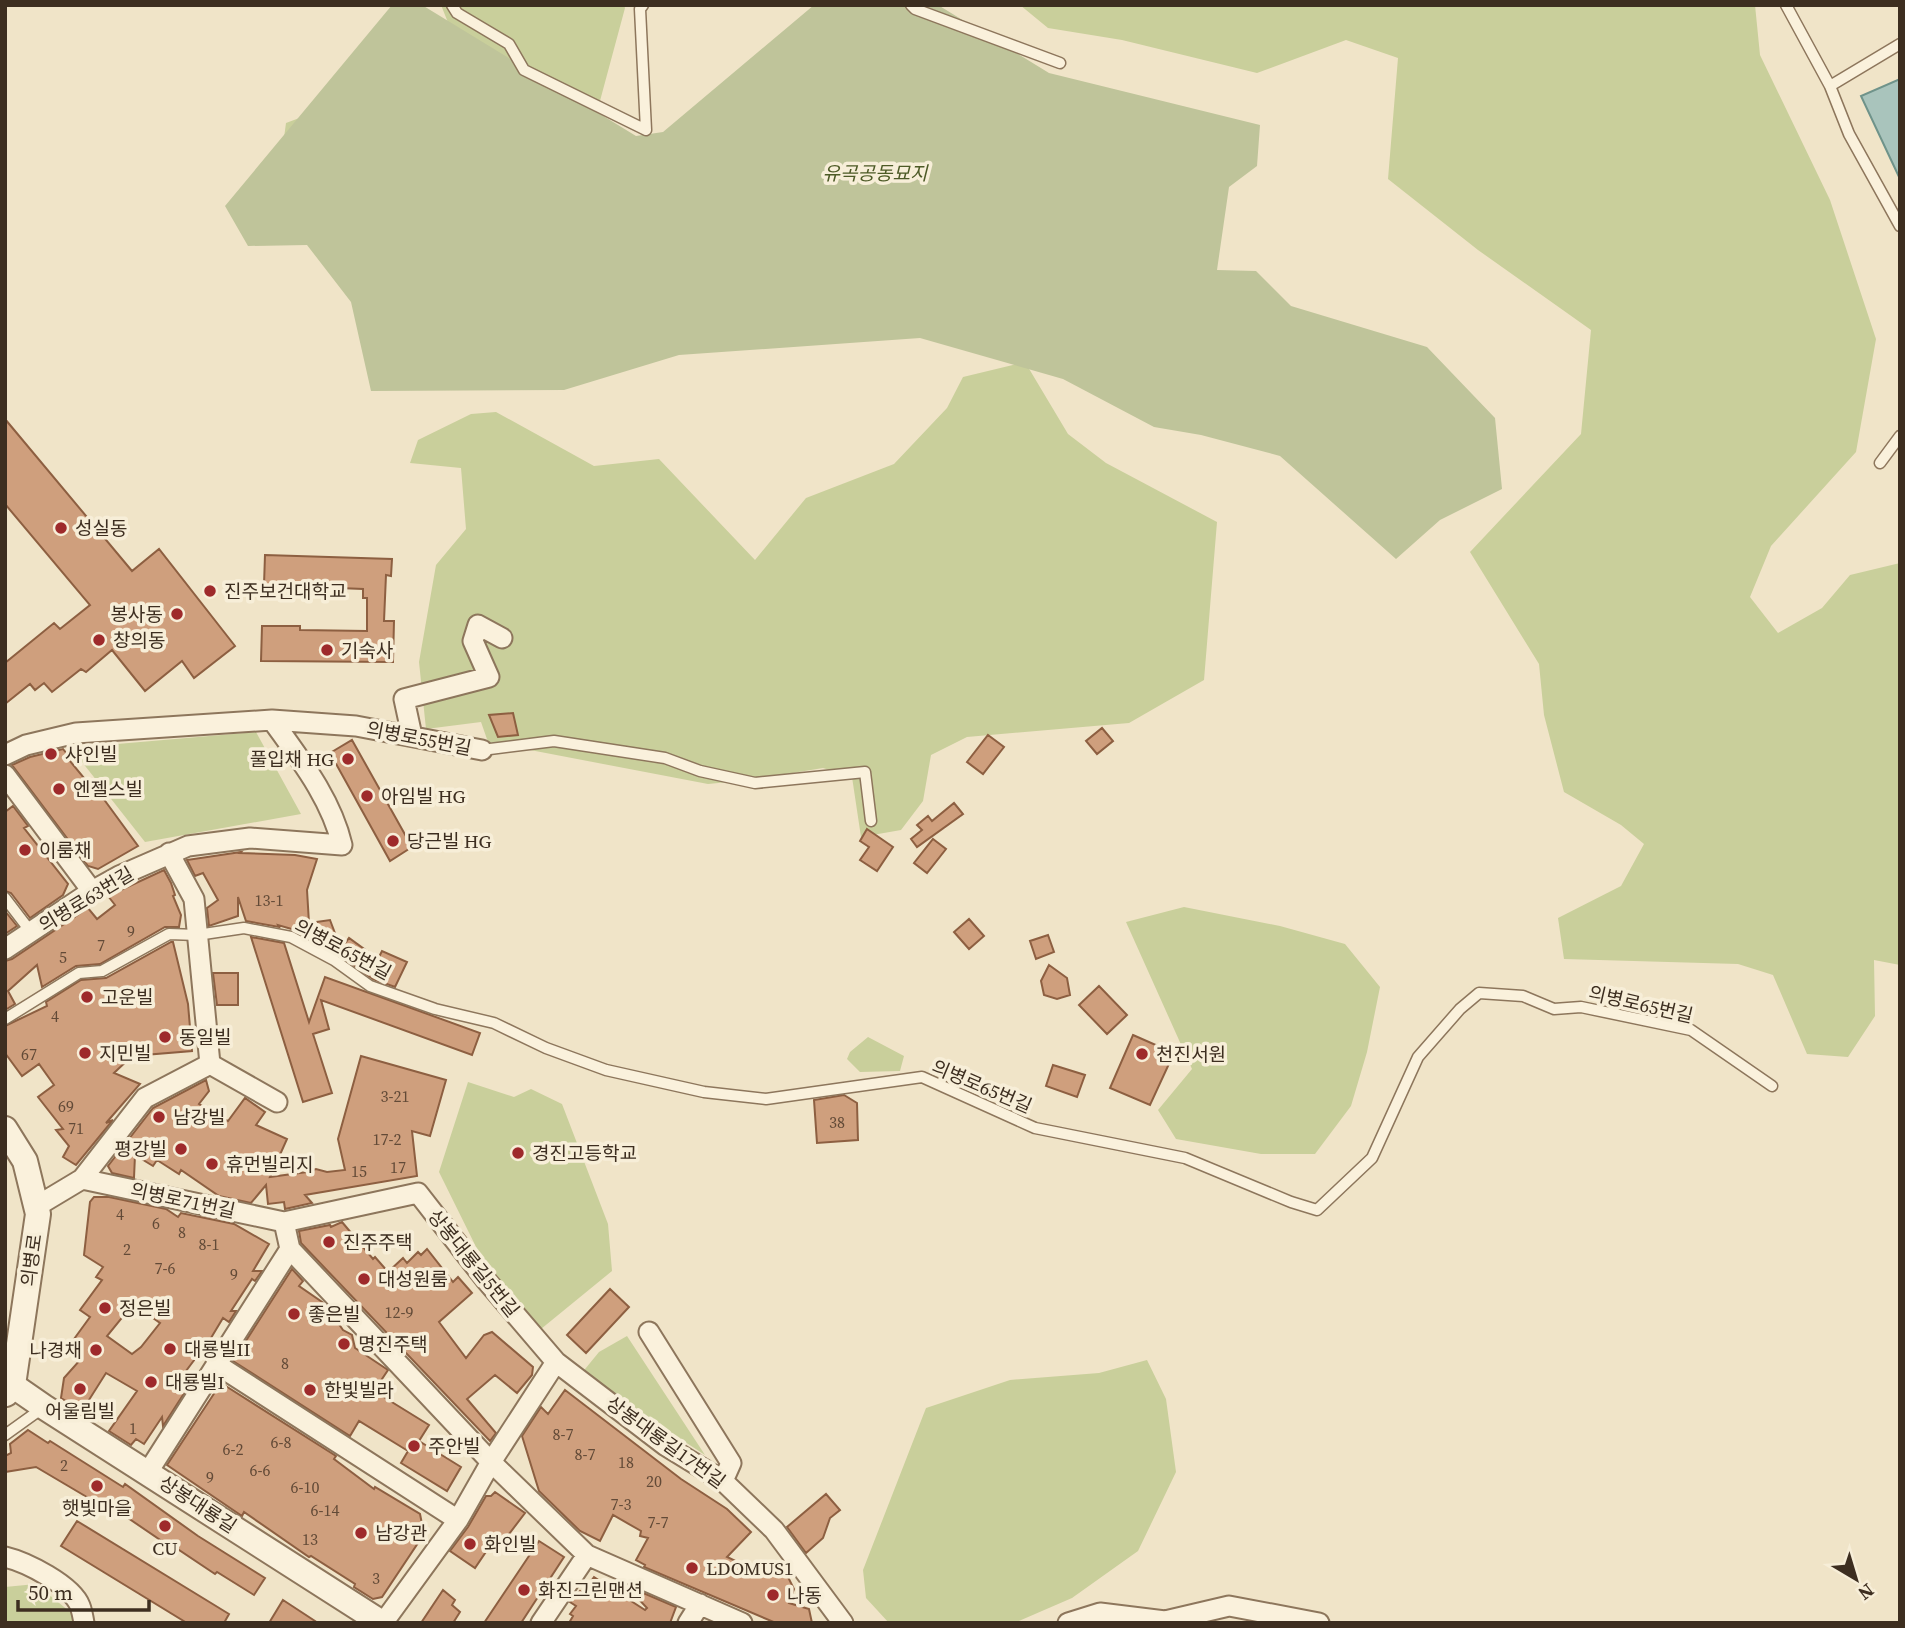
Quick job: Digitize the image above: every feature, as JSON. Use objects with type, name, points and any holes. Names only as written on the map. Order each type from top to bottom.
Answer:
[{"type":"street","points":[[412,736],[404,699],[489,677],[473,641],[478,625],[502,638]]},
{"type":"street","name":"의병로55번길","points":[[5,755],[26,744],[76,733],[272,720],[356,726],[481,750]]},
{"type":"street","name":"의병로63번길","points":[[5,949],[92,891],[188,846],[250,838],[342,845],[339,831],[311,774],[272,720]]},
{"type":"street","points":[[5,775],[92,891]]},
{"type":"street","points":[[169,853],[194,900],[210,1064]]},
{"type":"street","points":[[210,1064],[277,1102]]},
{"type":"street","points":[[37,1206],[82,1179],[145,1098],[210,1064]]},
{"type":"street","name":"의병로","points":[[5,1129],[25,1161],[38,1214],[8,1387]]},
{"type":"street","name":"의병로71번길","points":[[82,1179],[284,1222]]},
{"type":"street","name":"상봉대룡길5번길","points":[[284,1222],[418,1193],[485,1279],[556,1362]]},
{"type":"street","points":[[284,1222],[290,1249],[491,1462],[587,1555],[742,1623]]},
{"type":"street","points":[[148,1472],[290,1249]]},
{"type":"street","points":[[649,1332],[731,1463],[723,1481]]},
{"type":"street","points":[[383,1623],[458,1520],[491,1462],[556,1362]]},
{"type":"street","name":"상봉대룡길17번길","points":[[556,1362],[666,1446],[723,1481],[774,1530],[843,1623]]},
{"type":"street","points":[[216,1364],[458,1520]]},
{"type":"street","name":"상봉대룡길","points":[[8,1387],[148,1472],[383,1623]]},
{"type":"street","points":[[541,1623],[587,1555]]},
{"type":"street","points":[[5,1558],[20,1561],[54,1579],[80,1603],[84,1623]]},
{"type":"street","points":[[688,1623],[700,1604]]},
{"type":"street","points":[[1068,1623],[1100,1613],[1165,1621],[1229,1606],[1319,1623]]},
{"type":"lane","points":[[452,5],[457,13],[509,44],[524,69],[646,130],[640,9],[643,5]]},
{"type":"lane","points":[[912,5],[915,9],[1060,63]]},
{"type":"lane","points":[[1786,5],[1830,86],[1850,134],[1900,226]]},
{"type":"lane","points":[[1830,86],[1900,44]]},
{"type":"lane","points":[[1880,463],[1900,436]]},
{"type":"lane","name":"의병로55번길","points":[[481,750],[554,741],[665,758],[700,771],[755,783],[865,772],[871,821]]},
{"type":"lane","points":[[5,898],[31,932]]},
{"type":"lane","name":"의병로65번길","points":[[5,1019],[79,973],[102,971],[169,934],[197,935],[244,928],[291,937],[334,960],[370,986],[435,1009],[494,1023],[546,1048],[607,1070],[704,1092],[766,1099],[922,1077],[1035,1128],[1185,1158],[1317,1210],[1372,1158],[1418,1057],[1460,1009],[1479,993],[1523,996],[1554,1009],[1581,1007],[1691,1030],[1772,1086]]},
{"type":"lane","points":[[5,1436],[44,1408]]},
{"type":"green space","name":"유곡공동묘지","points":[[392,5],[422,5],[636,136],[663,132],[814,5],[938,5],[1049,73],[1260,125],[1257,166],[1229,187],[1217,270],[1256,271],[1291,306],[1427,347],[1495,418],[1502,489],[1440,520],[1396,559],[1280,456],[1201,435],[1154,427],[1063,379],[920,338],[679,355],[564,390],[371,391],[351,302],[307,245],[248,246],[225,206]]},
{"type":"green space","points":[[441,5],[624,5],[583,164],[275,204],[286,123],[350,99],[453,35]]},
{"type":"green space","points":[[1020,5],[1755,5],[1760,55],[1830,200],[1876,339],[1856,452],[1771,546],[1750,597],[1778,633],[1822,608],[1850,575],[1900,563],[1900,965],[1874,960],[1875,1016],[1848,1057],[1807,1054],[1773,975],[1738,964],[1564,959],[1558,918],[1621,886],[1644,844],[1621,825],[1564,792],[1544,715],[1539,664],[1470,552],[1581,434],[1591,330],[1478,250],[1388,179],[1398,58],[1346,40],[1257,73],[1122,40],[1048,28]]},
{"type":"green space","points":[[1025,362],[1068,434],[1106,463],[1217,522],[1204,680],[1129,723],[967,737],[931,755],[923,801],[901,830],[861,837],[852,777],[823,768],[708,784],[488,742],[481,722],[426,729],[419,662],[436,565],[466,529],[461,468],[410,463],[418,440],[471,414],[496,412],[594,466],[659,459],[755,560],[806,498],[894,464],[947,408],[963,377]]},
{"type":"green space","points":[[256,732],[301,814],[145,842],[71,748]]},
{"type":"green space","points":[[1184,907],[1280,926],[1345,944],[1380,987],[1367,1052],[1351,1106],[1315,1154],[1261,1154],[1176,1139],[1158,1110],[1192,1069],[1126,922]]},
{"type":"green space","points":[[868,1037],[904,1056],[900,1071],[860,1072],[847,1059],[850,1052]]},
{"type":"green space","points":[[468,1082],[514,1097],[531,1089],[562,1104],[608,1224],[612,1271],[541,1329],[483,1261],[439,1172]]},
{"type":"green space","points":[[627,1336],[705,1455],[581,1374],[599,1352]]},
{"type":"green space","points":[[1147,1360],[1166,1399],[1176,1472],[1138,1551],[1072,1598],[1014,1623],[889,1623],[866,1598],[863,1570],[926,1408],[1010,1380],[1099,1373]]},
{"type":"green space","points":[[36,1584],[75,1616],[74,1623],[5,1623],[5,1587]]},
{"type":"water","points":[[1900,79],[1900,179],[1861,96]]},
{"type":"building","points":[[5,419],[132,571],[159,549],[235,646],[194,678],[182,661],[145,691],[112,650],[86,672],[81,669],[52,692],[44,683],[35,690],[30,684],[5,704],[5,663],[54,623],[60,629],[90,605],[5,504]]},
{"type":"building","points":[[265,555],[392,559],[391,576],[386,575],[384,621],[394,621],[393,662],[261,661],[262,626],[300,626],[300,630],[367,631],[367,598],[363,598],[363,589],[264,585]]},
{"type":"building","points":[[513,713],[518,735],[498,737],[489,715]]},
{"type":"building","points":[[1102,728],[1113,741],[1097,754],[1086,741]]},
{"type":"building","points":[[988,735],[1004,747],[983,774],[967,762]]},
{"type":"building","points":[[352,740],[412,847],[390,861],[330,753]]},
{"type":"building","points":[[63,749],[138,846],[98,869],[88,866],[12,765],[30,757]]},
{"type":"building","points":[[954,803],[963,814],[917,847],[911,839],[922,830],[917,825],[928,816],[932,821]]},
{"type":"building","points":[[13,806],[28,826],[24,828],[68,884],[63,895],[30,918],[11,893],[5,891],[5,812]]},
{"type":"building","points":[[867,829],[893,847],[877,871],[860,860],[869,847],[860,841]]},
{"type":"building","points":[[933,839],[946,849],[927,873],[914,863]]},
{"type":"building","points":[[241,852],[317,859],[307,890],[309,923],[330,920],[341,949],[349,938],[378,959],[382,951],[407,962],[395,987],[373,979],[338,954],[295,930],[246,921],[238,897],[238,916],[209,926],[207,908],[218,900],[203,873],[195,876],[187,860]]},
{"type":"building","points":[[164,870],[181,915],[179,927],[165,927],[100,964],[76,966],[42,987],[37,965],[8,991],[15,1004],[5,1010],[5,961],[88,908],[97,919],[115,905],[108,896]]},
{"type":"building","points":[[5,911],[17,926],[5,934]]},
{"type":"building","points":[[969,919],[984,936],[969,949],[954,932]]},
{"type":"building","points":[[1048,935],[1054,952],[1036,959],[1030,941]]},
{"type":"building","points":[[251,937],[284,943],[309,1022],[325,977],[480,1033],[472,1055],[321,1000],[329,1029],[313,1034],[332,1093],[303,1102]]},
{"type":"building","points":[[171,942],[188,1004],[192,1051],[132,1056],[114,1073],[140,1084],[106,1123],[113,1120],[76,1165],[63,1157],[69,1146],[56,1130],[63,1129],[38,1097],[54,1085],[39,1064],[22,1076],[5,1053],[5,1026],[47,1006],[46,1002],[81,980],[106,978]]},
{"type":"building","points":[[1049,965],[1067,978],[1070,995],[1057,999],[1044,995],[1041,981]]},
{"type":"building","points":[[213,973],[238,973],[238,1005],[217,1005]]},
{"type":"building","points":[[1099,986],[1127,1015],[1107,1034],[1079,1005]]},
{"type":"building","points":[[1133,1035],[1174,1053],[1150,1105],[1110,1088]]},
{"type":"building","points":[[361,1056],[446,1080],[430,1136],[412,1131],[417,1176],[305,1195],[312,1203],[285,1209],[284,1202],[268,1204],[266,1185],[251,1203],[219,1196],[181,1170],[179,1174],[157,1160],[153,1166],[135,1155],[134,1178],[112,1173],[108,1166],[153,1108],[206,1080],[209,1091],[199,1104],[228,1121],[245,1098],[265,1112],[256,1125],[287,1139],[270,1177],[316,1169],[327,1172],[345,1170],[338,1139]]},
{"type":"building","points":[[1053,1065],[1085,1075],[1077,1097],[1046,1086]]},
{"type":"building","points":[[844,1095],[857,1103],[858,1140],[817,1143],[814,1100]]},
{"type":"building","points":[[94,1197],[109,1197],[166,1209],[178,1217],[181,1213],[234,1224],[269,1244],[253,1271],[262,1271],[255,1281],[252,1279],[231,1311],[236,1311],[229,1322],[223,1318],[205,1348],[183,1375],[192,1381],[163,1426],[162,1417],[144,1444],[136,1439],[131,1445],[109,1431],[137,1391],[106,1373],[82,1411],[61,1398],[64,1378],[81,1359],[73,1353],[74,1339],[90,1317],[80,1310],[102,1280],[96,1277],[103,1267],[84,1255],[90,1202]],"holes":[[[133,1304],[160,1323],[132,1354],[107,1336]]]},
{"type":"building","points":[[342,1222],[373,1259],[375,1257],[388,1272],[403,1258],[407,1263],[418,1252],[421,1255],[427,1249],[453,1282],[458,1277],[472,1293],[439,1322],[466,1358],[484,1335],[492,1332],[533,1367],[532,1375],[517,1393],[495,1375],[467,1399],[496,1433],[490,1441],[301,1243],[299,1231],[330,1225],[331,1227]]},
{"type":"building","points":[[292,1269],[303,1281],[299,1286],[325,1304],[343,1330],[352,1335],[355,1348],[388,1370],[374,1391],[429,1425],[419,1441],[461,1467],[447,1491],[401,1463],[408,1451],[359,1421],[350,1436],[233,1361]]},
{"type":"building","points":[[610,1289],[629,1307],[586,1353],[567,1335]]},
{"type":"building","points":[[221,1383],[336,1456],[334,1459],[374,1489],[375,1487],[420,1514],[424,1534],[382,1597],[373,1599],[354,1587],[355,1584],[309,1557],[244,1512],[242,1516],[167,1465]]},
{"type":"building","points":[[565,1390],[681,1479],[727,1509],[751,1532],[727,1557],[763,1574],[766,1567],[787,1575],[794,1589],[789,1603],[809,1609],[812,1623],[776,1623],[644,1567],[645,1565],[636,1560],[648,1538],[640,1536],[641,1531],[613,1515],[600,1541],[580,1531],[539,1491],[522,1436],[541,1407],[548,1414]]},
{"type":"building","points":[[28,1430],[123,1487],[125,1484],[198,1536],[265,1578],[254,1595],[217,1572],[215,1574],[176,1548],[175,1550],[100,1499],[97,1503],[36,1467],[5,1472],[5,1456],[11,1453],[10,1444]]},
{"type":"building","points":[[495,1492],[525,1513],[503,1542],[496,1537],[475,1568],[450,1551],[486,1496]]},
{"type":"building","points":[[826,1494],[840,1510],[830,1518],[823,1538],[806,1553],[787,1527]]},
{"type":"building","points":[[77,1521],[229,1614],[224,1623],[187,1623],[61,1546]]},
{"type":"building","name":"화진그린맨션","points":[[539,1541],[564,1557],[521,1623],[484,1623]]},
{"type":"building","points":[[594,1577],[645,1610],[647,1608],[632,1592],[634,1589],[676,1607],[670,1623],[569,1623],[573,1616],[570,1614],[576,1606],[570,1602],[580,1591],[582,1593]]},
{"type":"building","points":[[443,1590],[455,1600],[452,1605],[460,1612],[453,1623],[421,1623]]},
{"type":"building","points":[[283,1600],[318,1623],[269,1623]]},
{"type":"place","name":"성실동","points":[[61,528]]},
{"type":"place","name":"진주보건대학교","points":[[210,591]]},
{"type":"place","name":"봉사동","points":[[177,614]]},
{"type":"place","name":"창의동","points":[[99,640]]},
{"type":"place","name":"기숙사","points":[[327,650]]},
{"type":"place","name":"샤인빌","points":[[51,754]]},
{"type":"place","name":"풀입채 HG","points":[[348,759]]},
{"type":"place","name":"엔젤스빌","points":[[59,789]]},
{"type":"place","name":"아임빌 HG","points":[[367,796]]},
{"type":"place","name":"당근빌 HG","points":[[393,841]]},
{"type":"place","name":"이룸채","points":[[25,850]]},
{"type":"place","name":"고운빌","points":[[87,997]]},
{"type":"place","name":"동일빌","points":[[165,1037]]},
{"type":"place","name":"지민빌","points":[[85,1053]]},
{"type":"place","name":"천진서원","points":[[1142,1054]]},
{"type":"place","name":"남강빌","points":[[159,1117]]},
{"type":"place","name":"평강빌","points":[[181,1149]]},
{"type":"place","name":"경진고등학교","points":[[518,1153]]},
{"type":"place","name":"휴먼빌리지","points":[[212,1164]]},
{"type":"place","name":"진주주택","points":[[329,1242]]},
{"type":"place","name":"대성원룸","points":[[364,1279]]},
{"type":"place","name":"정은빌","points":[[105,1308]]},
{"type":"place","name":"좋은빌","points":[[294,1314]]},
{"type":"place","name":"명진주택","points":[[344,1344]]},
{"type":"place","name":"대룡빌II","points":[[170,1349]]},
{"type":"place","name":"나경채","points":[[96,1350]]},
{"type":"place","name":"대룡빌I","points":[[151,1382]]},
{"type":"place","name":"어울림빌","points":[[80,1389]]},
{"type":"place","name":"한빛빌라","points":[[310,1390]]},
{"type":"place","name":"주안빌","points":[[414,1446]]},
{"type":"place","name":"햇빛마을","points":[[97,1486]]},
{"type":"place","name":"CU","points":[[165,1526]]},
{"type":"place","name":"남강관","points":[[361,1533]]},
{"type":"place","name":"화인빌","points":[[470,1544]]},
{"type":"place","name":"LDOMUS1","points":[[692,1568]]},
{"type":"place","name":"화진그린맨션","points":[[524,1590]]},
{"type":"place","name":"나동","points":[[773,1595]]}]
